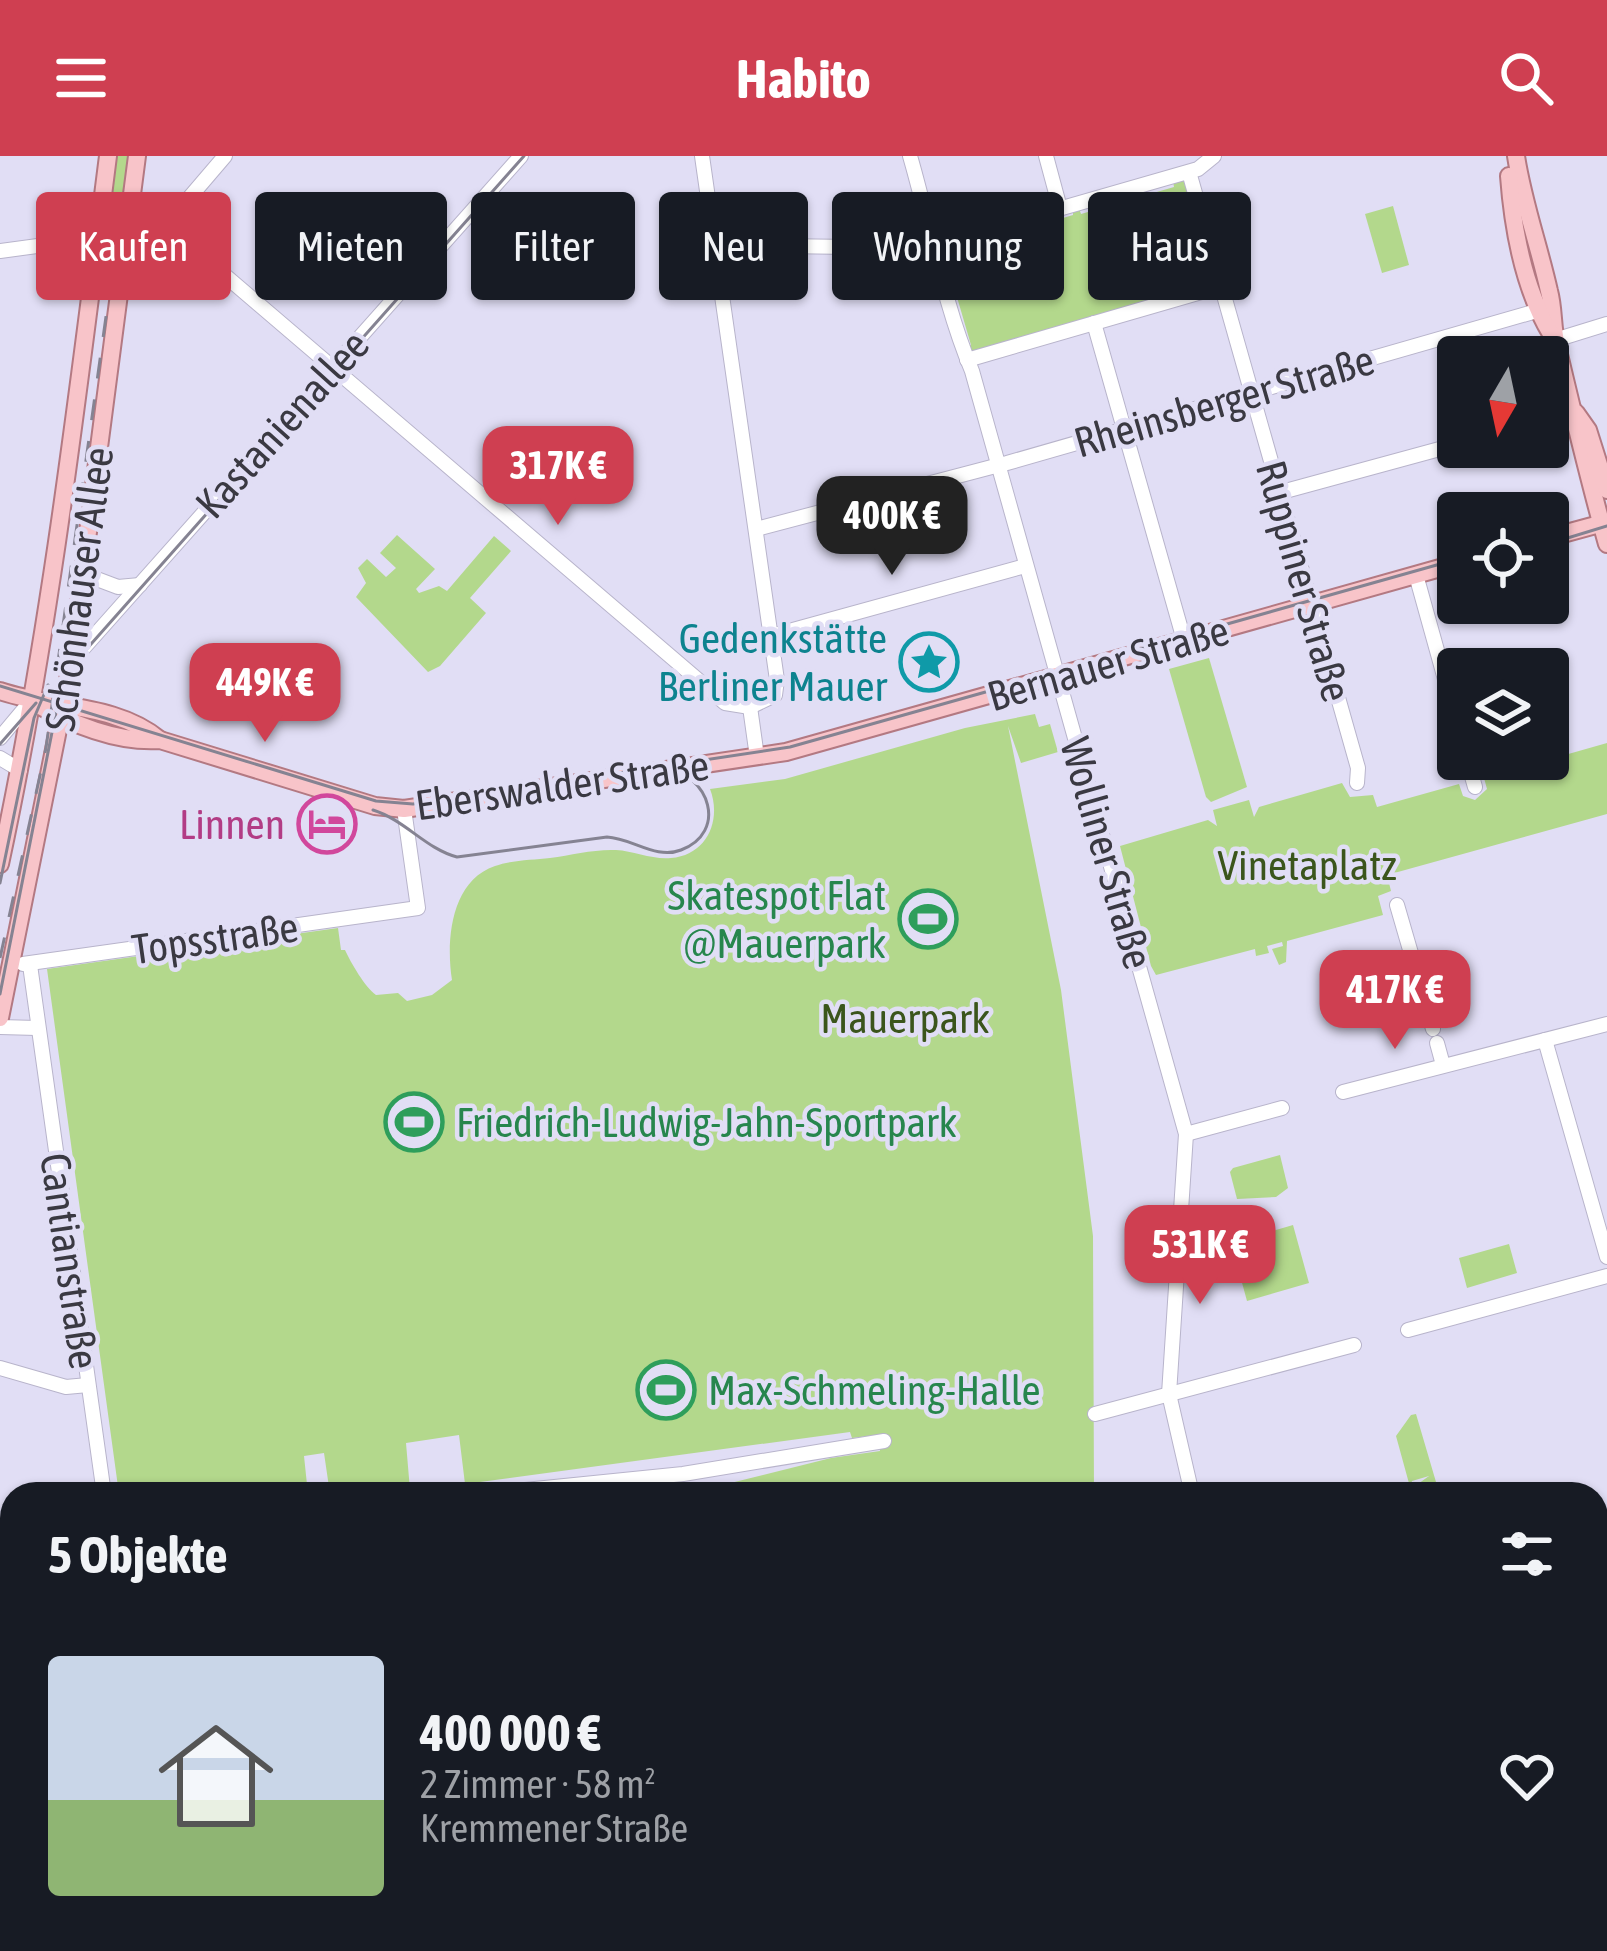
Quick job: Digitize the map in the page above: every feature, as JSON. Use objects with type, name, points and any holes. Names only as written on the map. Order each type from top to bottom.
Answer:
[{"type":"main road","name":"Schönhauser Allee","points":[[104,192],[108,156]]},
{"type":"main road","name":"Schönhauser Allee","points":[[133,192],[136,156]]},
{"type":"main road","points":[[1513,156],[1554,336]]},
{"type":"main road","name":"Schönhauser Allee","points":[[0,864],[32,701],[89,300]]},
{"type":"main road","name":"Schönhauser Allee","points":[[0,1022],[21,963],[72,661],[120,300]]},
{"type":"main road","points":[[1569,388],[1607,490]]},
{"type":"main road","points":[[1576,412],[1575,434],[1607,544]]},
{"type":"main road","points":[[1569,532],[1604,522]]},
{"type":"main road","name":"Bernauer Straße","points":[[757,757],[868,731],[1437,569]]},
{"type":"main road","points":[[50,570],[81,573]]},
{"type":"main road","name":"Eberswalder Straße","points":[[0,691],[63,711],[145,727],[160,740],[375,806],[404,809],[757,757]]},
{"type":"street","points":[[194,192],[225,156]]},
{"type":"street","name":"Kastanienallee","points":[[72,661],[520,156]]},
{"type":"street","points":[[702,156],[707,192]]},
{"type":"street","name":"Wolliner Straße","points":[[910,156],[920,192]]},
{"type":"street","points":[[1046,156],[1056,192]]},
{"type":"street","points":[[1064,207],[1189,172],[1214,156]]},
{"type":"street","name":"Ruppiner Straße","points":[[1189,172],[1195,192]]},
{"type":"street","points":[[0,251],[36,247]]},
{"type":"street","points":[[231,280],[724,704],[750,707],[769,700],[778,687],[723,300]]},
{"type":"street","name":"Wolliner Straße","points":[[950,300],[1186,1134],[1169,1394],[1189,1482]]},
{"type":"street","points":[[967,360],[1174,300]]},
{"type":"street","name":"Ruppiner Straße","points":[[1226,300],[1358,768],[1357,782]]},
{"type":"street","name":"Rheinsberger Straße","points":[[756,530],[1545,309]]},
{"type":"street","points":[[1094,323],[1184,640]]},
{"type":"street","points":[[1569,336],[1607,325]]},
{"type":"street","points":[[1569,414],[1576,412]]},
{"type":"street","points":[[1278,493],[1437,450]]},
{"type":"street","points":[[771,636],[1025,566]]},
{"type":"street","points":[[81,573],[118,587],[140,585]]},
{"type":"street","points":[[1416,575],[1437,650]]},
{"type":"street","points":[[0,738],[32,701]]},
{"type":"street","points":[[750,707],[757,757]]},
{"type":"street","points":[[0,758],[20,770]]},
{"type":"street","points":[[1473,780],[1475,787]]},
{"type":"street","name":"Topsstraße","points":[[21,963],[418,908],[404,809]]},
{"type":"street","points":[[1397,905],[1443,1065]]},
{"type":"street","name":"Cantianstraße","points":[[21,963],[37,1028],[102,1482]]},
{"type":"street","points":[[0,1022],[37,1028]]},
{"type":"street","points":[[1343,1092],[1607,1024]]},
{"type":"street","points":[[1546,1040],[1607,1257]]},
{"type":"street","points":[[1186,1134],[1282,1108]]},
{"type":"street","points":[[1408,1330],[1607,1276]]},
{"type":"street","points":[[1095,1414],[1354,1345]]},
{"type":"street","points":[[0,1368],[66,1387],[88,1385]]},
{"type":"street","points":[[604,1482],[884,1441]]},
{"type":"green space","points":[[114,156],[131,156],[127,192],[110,192]]},
{"type":"green space","points":[[1186,179],[1190,192],[1157,192],[1174,187],[1173,181]]},
{"type":"green space","points":[[1393,206],[1409,265],[1382,273],[1365,214]]},
{"type":"green space","points":[[1079,208],[1081,214],[1088,212],[1088,300],[1155,300],[971,352],[965,347],[971,345],[958,300],[1064,300],[1064,218]]},
{"type":"green space","points":[[397,535],[435,569],[416,589],[419,593],[439,586],[447,591],[494,536],[511,551],[470,598],[486,613],[440,666],[428,672],[356,597],[366,583],[358,568],[367,559],[386,577],[396,568],[380,553]]},
{"type":"green space","points":[[1209,658],[1247,787],[1211,802],[1169,669]]},
{"type":"green space","name":"Friedrich-Ludwig-Jahn-Sportpark","points":[[1035,714],[1039,727],[1050,724],[1058,752],[1021,763],[1008,726],[1061,990],[1093,1236],[1094,1482],[734,1482],[880,1451],[877,1435],[852,1438],[850,1432],[480,1482],[465,1482],[459,1435],[406,1443],[409,1482],[328,1482],[324,1453],[304,1456],[307,1482],[117,1482],[47,969],[338,928],[341,950],[376,995],[398,993],[407,1001],[432,995],[452,980],[451,932],[460,899],[468,885],[495,866],[608,850],[664,858],[684,855],[702,843],[712,824],[710,789],[785,779],[965,728]]},
{"type":"green space","name":"Vinetaplatz","points":[[1607,743],[1607,814],[1387,875],[1391,891],[1378,896],[1383,915],[1287,941],[1286,962],[1279,965],[1272,949],[1283,946],[1282,942],[1267,946],[1269,953],[1256,956],[1255,949],[1156,975],[1151,966],[1120,846],[1208,820],[1217,826],[1213,810],[1249,800],[1254,817],[1259,807],[1342,783],[1350,797],[1373,795],[1377,807],[1459,784],[1463,796],[1475,800],[1487,789],[1485,780],[1569,780],[1569,754]]},
{"type":"green space","points":[[1280,1155],[1288,1188],[1276,1197],[1237,1199],[1233,1168]]},
{"type":"green space","points":[[1293,1225],[1309,1283],[1247,1301],[1235,1257],[1252,1252],[1249,1238]]},
{"type":"green space","points":[[1509,1244],[1517,1273],[1467,1288],[1459,1258]]},
{"type":"green space","points":[[1416,1414],[1436,1482],[1421,1482],[1429,1476],[1409,1482],[1396,1436]]},
{"type":"tram line","points":[[0,994],[68,670],[524,156]]},
{"type":"tram line","points":[[1569,538],[1607,526]]},
{"type":"tram line","points":[[0,686],[376,801],[413,804],[790,747],[1437,565]]},
{"type":"tram line","points":[[0,883],[34,718],[48,685]]},
{"type":"tram line","points":[[0,744],[36,703]]},
{"type":"tram line","points":[[373,810],[457,857],[607,837],[672,852],[696,842],[705,831],[708,805],[693,781],[665,768]]},
{"type":"railway","points":[[0,958],[46,748],[108,300]]},
{"type":"place","name":"Gedenkstätte Berliner Mauer","points":[[929,662]]},
{"type":"place","name":"Linnen","points":[[327,824]]},
{"type":"place","name":"Skatespot Flat @Mauerpark","points":[[928,919]]},
{"type":"place","name":"Friedrich-Ludwig-Jahn-Sportpark","points":[[414,1122]]},
{"type":"place","name":"Max-Schmeling-Halle","points":[[666,1390]]},
{"type":"park label","name":"Mauerpark","points":[[905,1018]]}]
